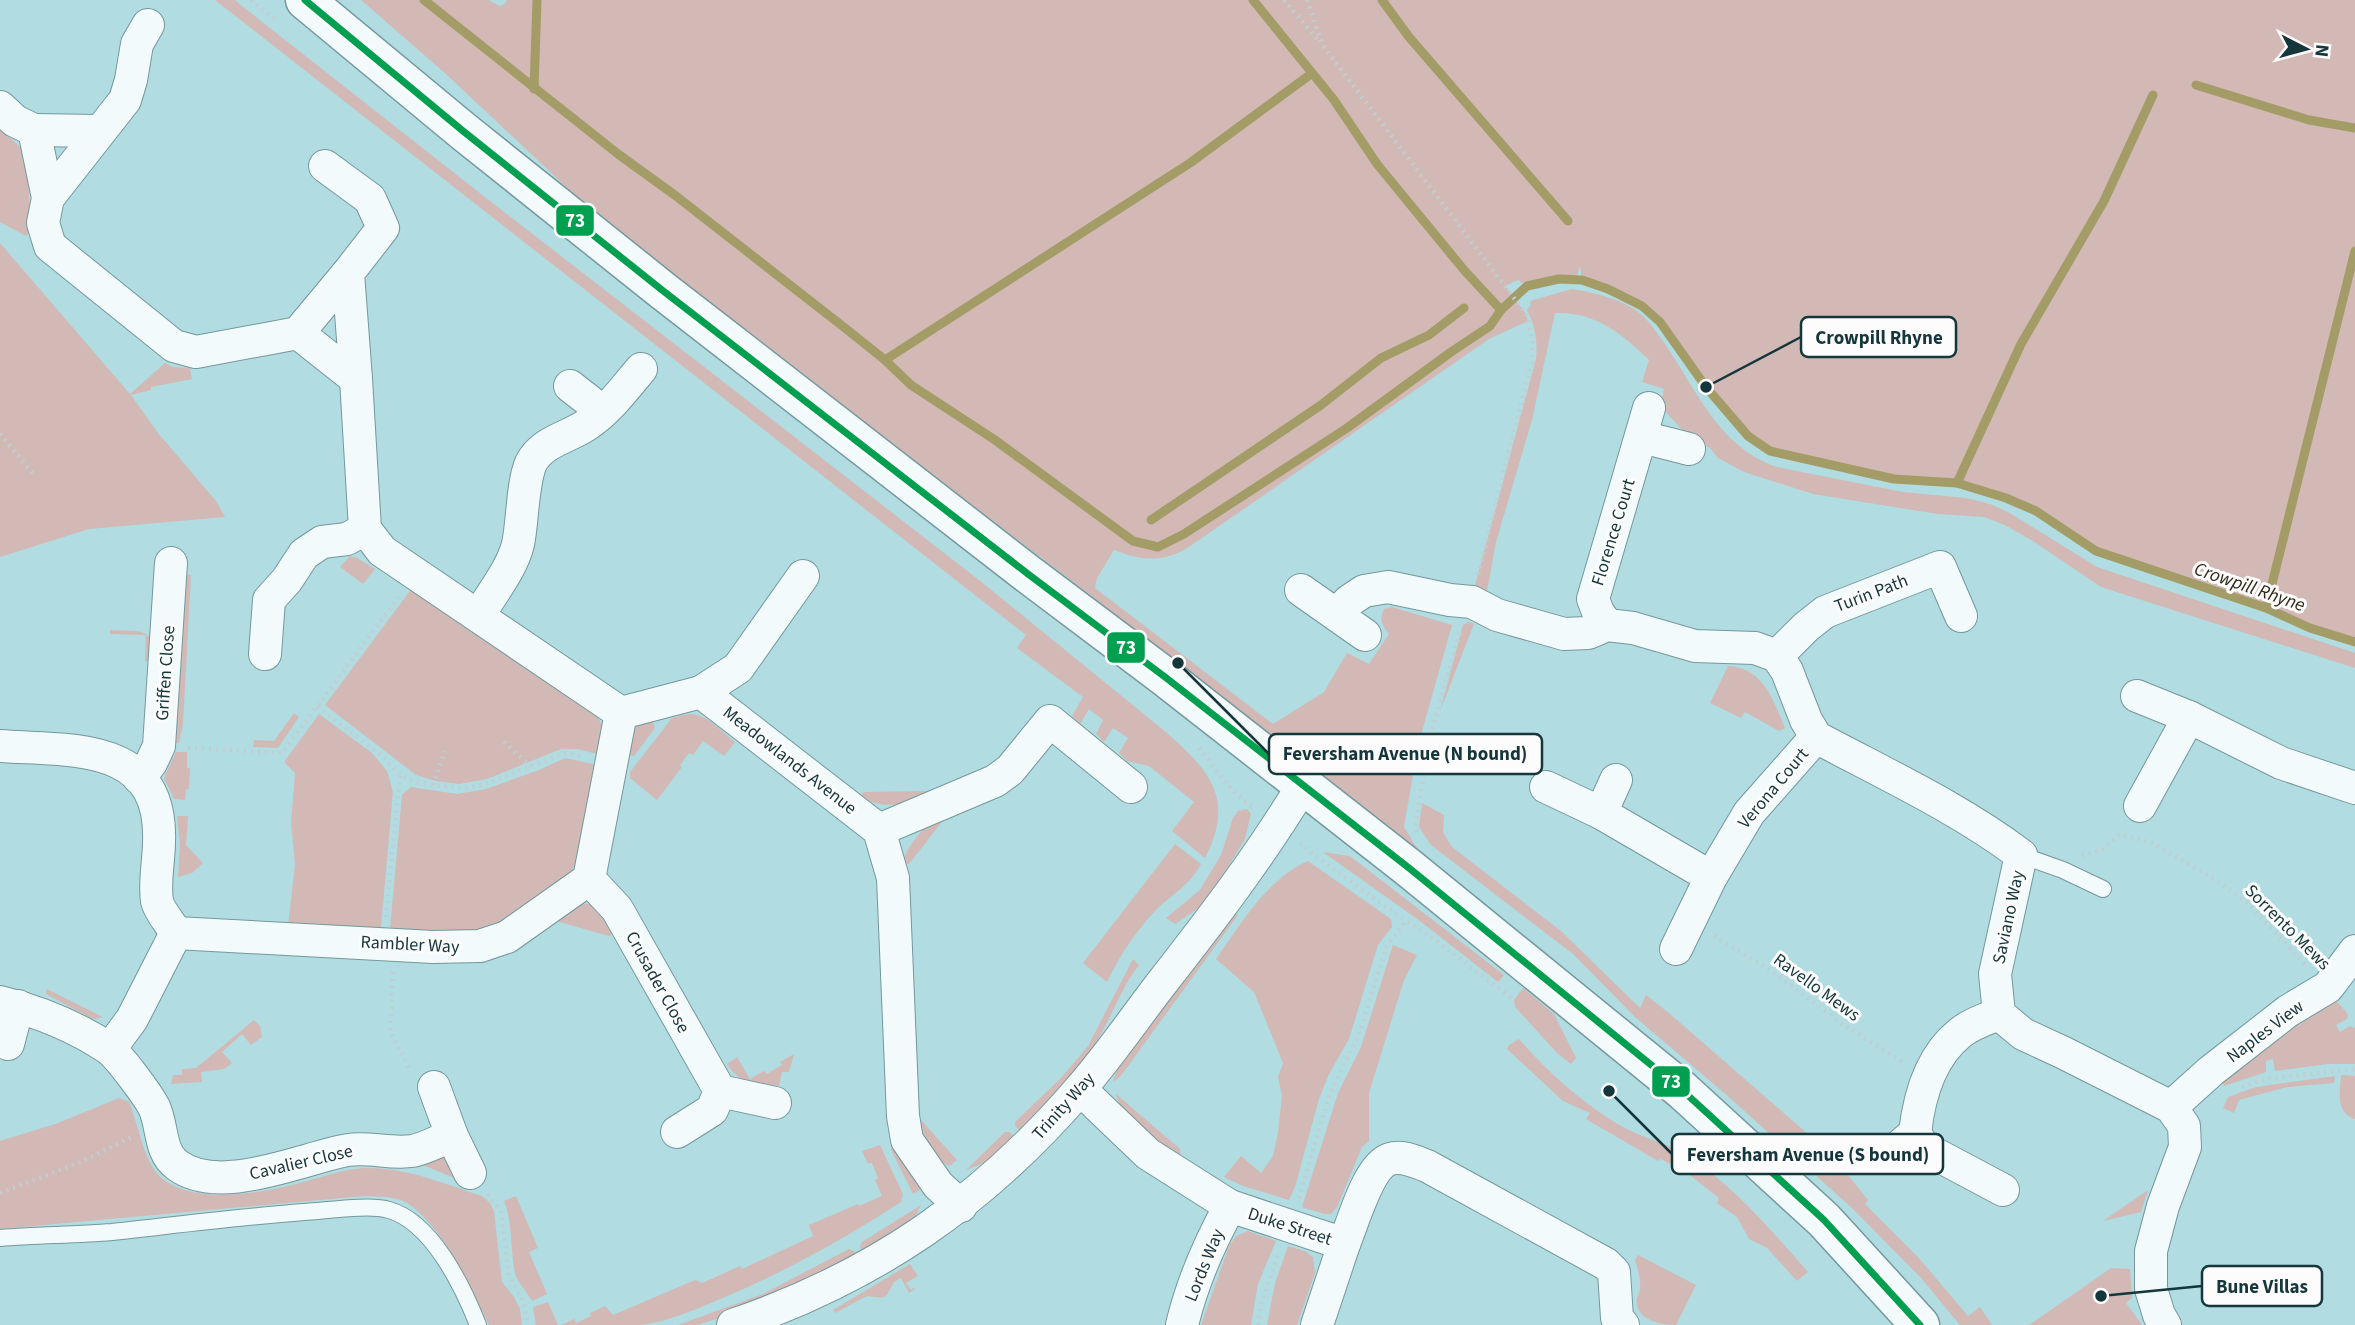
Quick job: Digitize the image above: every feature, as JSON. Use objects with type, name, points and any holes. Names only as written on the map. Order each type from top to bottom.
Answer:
[{"type":"main road","points":[[305,0],[662,290],[1409,868],[1682,1090],[1824,1220],[1920,1325]]},
{"type":"street","points":[[48,198],[125,100],[137,44],[148,25]]},
{"type":"street","points":[[0,107],[15,121],[34,130],[99,131]]},
{"type":"street","points":[[34,130],[48,198],[43,223],[50,246],[174,346],[196,352],[298,333],[383,228],[370,199],[325,166]]},
{"type":"street","points":[[348,273],[365,529],[382,551],[415,575],[479,615],[621,713],[701,692],[738,668],[803,576]]},
{"type":"street","points":[[298,333],[356,379]]},
{"type":"street","points":[[479,615],[518,545],[531,464],[539,452],[590,423],[619,396],[641,369]]},
{"type":"street","points":[[570,386],[602,411]]},
{"type":"street","name":"Florence Court","points":[[1607,625],[1593,599],[1645,422],[1689,449]]},
{"type":"street","points":[[265,654],[269,600],[287,580],[304,554],[321,542],[347,539],[365,529]]},
{"type":"street","name":"Turin Path","points":[[1777,656],[1825,611],[1935,555],[1961,616]]},
{"type":"street","name":"Griffen Close","points":[[139,778],[151,763],[159,746],[171,563]]},
{"type":"street","points":[[1337,614],[1349,601],[1364,591],[1388,587],[1472,602],[1497,615],[1564,634],[1588,633],[1607,625],[1633,628],[1695,646],[1755,648],[1777,656],[1787,671],[1806,720],[1816,737]]},
{"type":"street","points":[[1301,590],[1365,635]]},
{"type":"street","name":"Meadowlands Avenue","points":[[701,692],[879,830]]},
{"type":"street","points":[[2137,696],[2189,717],[2281,763],[2355,788]]},
{"type":"street","points":[[961,1206],[939,1185],[907,1140],[903,1116],[893,878],[879,830],[995,780],[1010,770],[1057,710],[1131,787]]},
{"type":"street","points":[[589,879],[621,713]]},
{"type":"street","points":[[2140,806],[2189,717]]},
{"type":"street","name":"Saviano Way","points":[[1816,737],[1958,814],[1999,838],[2021,855],[1995,974],[1999,1014]]},
{"type":"street","name":"Verona Court","points":[[1682,936],[1710,877],[1749,813],[1816,737]]},
{"type":"street","points":[[0,746],[91,752],[106,756],[124,765],[151,793],[160,830],[157,903],[176,933],[132,1019],[110,1049]]},
{"type":"street","points":[[1601,813],[1616,780]]},
{"type":"street","name":"Trinity Way","points":[[733,1325],[781,1317],[881,1260],[961,1206],[1028,1145],[1080,1089],[1175,966],[1280,824],[1303,785]]},
{"type":"street","points":[[1546,787],[1601,813],[1710,877]]},
{"type":"street","name":"Rambler Way","points":[[176,933],[433,947],[480,946],[508,937],[589,879]]},
{"type":"street","name":"Crusader Close","points":[[589,879],[617,909],[720,1091]]},
{"type":"street","name":"Naples View","points":[[2171,1107],[2288,1011],[2328,987],[2355,951]]},
{"type":"street","name":"Cavalier Close","points":[[8,1044],[9,1004],[41,1014],[110,1049],[153,1107],[166,1152],[175,1164],[188,1172],[208,1176],[257,1174],[349,1150],[367,1148],[413,1151],[452,1136]]},
{"type":"street","points":[[2003,1190],[1924,1148],[1915,1133],[1919,1100],[1927,1079],[1943,1052],[1959,1034],[1999,1014],[2023,1034],[2171,1107],[2184,1126],[2185,1147],[2163,1206],[2151,1251],[2151,1289],[2165,1325]]},
{"type":"street","points":[[434,1087],[452,1136],[470,1173]]},
{"type":"street","name":"Duke Street","points":[[1080,1089],[1148,1154],[1230,1206],[1344,1244],[1377,1168],[1389,1159],[1404,1158],[1427,1166],[1606,1264],[1614,1272],[1617,1318],[1623,1325]]},
{"type":"street","points":[[677,1132],[712,1110],[720,1091],[775,1103]]},
{"type":"street","points":[[1887,1157],[1915,1133]]},
{"type":"street","name":"Lords Way","points":[[1182,1325],[1187,1304],[1212,1239],[1230,1206]]},
{"type":"street","points":[[1317,1325],[1344,1244]]},
{"type":"lane","points":[[2021,855],[2063,870],[2103,889]]},
{"type":"lane","points":[[0,1238],[109,1232],[289,1213],[388,1209],[409,1219],[427,1237],[449,1266],[468,1299],[478,1325]]},
{"type":"path","points":[[1284,0],[1322,44],[1526,314],[1534,341],[1532,361],[1478,576]]},
{"type":"path","points":[[1307,0],[1322,44]]},
{"type":"path","points":[[0,435],[34,475]]},
{"type":"path","points":[[159,746],[282,752],[415,575]]},
{"type":"path","points":[[1420,840],[1415,827],[1429,741],[1464,619]]},
{"type":"path","points":[[317,706],[372,748],[400,775],[433,786],[467,788],[486,784],[566,753],[611,763]]},
{"type":"path","points":[[504,742],[531,767]]},
{"type":"path","points":[[433,786],[445,751]]},
{"type":"path","points":[[400,775],[390,943],[390,1031],[410,1070],[434,1087]]},
{"type":"path","name":"Sorrento Mews","points":[[2081,856],[2103,849],[2120,834],[2152,843],[2216,880],[2250,905],[2328,987]]},
{"type":"path","points":[[1297,1206],[1329,1096],[1359,1034],[1387,945],[1406,921],[1426,933],[1510,998]]},
{"type":"path","name":"Ravello Mews","points":[[1682,936],[1731,945],[1770,970],[1840,1023],[1927,1079]]},
{"type":"path","points":[[2205,1077],[2223,1093],[2264,1079],[2355,1069]]},
{"type":"path","points":[[0,1193],[106,1151],[158,1120]]},
{"type":"path","points":[[470,1173],[500,1212],[509,1276],[523,1300],[528,1325]]},
{"type":"path","points":[[1258,1325],[1261,1304],[1280,1249]]},
{"type":"shaded area","points":[[215,0],[235,0],[979,580],[1161,728],[1192,756],[1212,785],[1217,800],[1218,817],[1205,858],[1172,831],[1194,802],[1149,766],[1127,761],[1119,753],[1128,738],[1113,728],[1104,742],[1096,734],[1103,720],[1089,709],[1080,724],[1072,716],[1083,697],[1017,648],[1026,635]]},
{"type":"shaded area","points":[[361,0],[489,0],[499,6],[507,0],[2355,0],[2355,642],[2310,628],[2266,608],[2096,551],[2036,511],[2006,498],[1957,483],[1894,479],[1770,451],[1748,436],[1706,387],[1660,322],[1642,306],[1582,280],[1580,266],[1576,280],[1559,279],[1527,286],[1518,280],[1505,286],[1526,314],[1528,321],[1489,339],[1186,549],[1159,558],[1133,556],[1114,550],[1097,578],[1095,588],[1273,724],[1324,692],[1347,653],[1369,664],[1389,634],[1382,622],[1384,609],[1392,607],[1452,625],[1418,746],[1404,827],[1420,853],[1089,594],[616,234],[446,74]]},
{"type":"shaded area","points":[[0,128],[21,148],[28,160],[30,232],[26,236],[0,222]]},
{"type":"shaded area","points":[[0,243],[130,394],[165,363],[173,367],[190,368],[192,379],[151,387],[151,390],[131,395],[158,433],[216,501],[225,517],[89,529],[0,557]]},
{"type":"shaded area","points":[[1572,289],[1611,298],[1631,307],[1646,319],[1717,423],[1734,441],[1754,456],[1777,467],[1903,492],[1966,498],[1990,504],[2008,512],[2097,567],[2355,653],[2355,668],[2101,587],[2036,543],[2005,525],[1984,517],[1938,514],[1813,494],[1744,472],[1718,458],[1710,448],[1690,438],[1660,406],[1664,389],[1642,382],[1649,360],[1639,350],[1607,326],[1569,313],[1555,313],[1532,420],[1496,542],[1487,591],[1474,589],[1536,359],[1535,334],[1527,310],[1531,305],[1530,301]]},
{"type":"shaded area","points":[[350,556],[375,569],[363,584],[340,567]]},
{"type":"shaded area","points":[[182,574],[191,575],[183,724],[179,743],[171,743]]},
{"type":"shaded area","points":[[412,588],[592,710],[603,731],[601,755],[577,749],[561,749],[487,779],[459,784],[436,781],[416,775],[325,705]]},
{"type":"shaded area","points":[[1469,622],[1474,624],[1440,711],[1463,625]]},
{"type":"shaded area","points":[[110,630],[137,631],[143,633],[148,636],[151,641],[152,661],[145,661],[146,635],[110,634]]},
{"type":"shaded area","points":[[1728,666],[1740,668],[1759,679],[1766,687],[1785,728],[1779,731],[1745,712],[1741,718],[1710,703]]},
{"type":"shaded area","points":[[294,713],[299,717],[278,748],[253,747],[254,740],[274,741]]},
{"type":"shaded area","points":[[319,714],[372,753],[387,771],[393,792],[381,927],[367,927],[366,931],[288,925],[295,865],[291,822],[295,773],[284,762]]},
{"type":"shaded area","points":[[688,714],[701,716],[735,742],[724,756],[703,741],[693,755],[689,753],[657,800],[630,778],[630,772],[672,718]]},
{"type":"shaded area","points":[[651,717],[655,728],[634,756],[626,754],[634,728]]},
{"type":"shaded area","points":[[176,752],[187,752],[187,768],[190,768],[189,789],[186,789],[185,800],[174,799],[164,778]]},
{"type":"shaded area","points":[[565,758],[598,765],[582,852],[572,870],[548,892],[494,928],[460,934],[390,929],[402,795],[411,787],[457,794],[486,789]]},
{"type":"shaded area","points":[[927,791],[929,795],[894,805],[878,804],[860,797],[864,792]]},
{"type":"shaded area","points":[[1422,803],[1444,815],[1443,832],[1452,847],[1561,931],[1640,1008],[1646,995],[1669,1013],[1832,1155],[1868,1200],[1865,1204],[1918,1257],[1968,1316],[1980,1307],[1992,1325],[1960,1325],[1921,1278],[1854,1210],[1635,1017],[1573,954],[1431,845],[1419,827]]},
{"type":"shaded area","points":[[1247,809],[1251,814],[1245,839],[1206,903],[1175,924],[1166,918],[1200,890],[1221,855],[1233,818],[1238,811]]},
{"type":"shaded area","points":[[177,816],[188,816],[186,845],[203,863],[192,873],[178,877],[180,845]]},
{"type":"shaded area","points":[[938,816],[941,823],[909,864],[902,863],[917,837]]},
{"type":"shaded area","points":[[1175,844],[1201,864],[1187,883],[1143,925],[1123,952],[1107,982],[1083,963]]},
{"type":"shaded area","points":[[1323,852],[1350,856],[1504,975],[1498,982],[1420,921]]},
{"type":"shaded area","points":[[1308,861],[1391,919],[1392,927],[1378,945],[1349,1039],[1329,1074],[1319,1099],[1289,1200],[1243,1186],[1224,1177],[1241,1156],[1261,1173],[1273,1156],[1282,1096],[1278,1077],[1283,1063],[1254,992],[1216,959],[1267,891],[1293,869]]},
{"type":"shaded area","points":[[577,904],[592,904],[616,932],[609,936],[556,921]]},
{"type":"shaded area","points":[[1234,912],[1238,915],[1120,1077],[1113,1082],[1119,1062]]},
{"type":"shaded area","points":[[1393,945],[1417,955],[1404,980],[1369,1093],[1369,1141],[1362,1147],[1337,1207],[1331,1214],[1324,1214],[1302,1207],[1338,1093],[1361,1047]]},
{"type":"shaded area","points":[[1133,959],[1139,965],[1097,1041],[1071,1077],[1021,1132],[1015,1122],[1061,1078],[1088,1046]]},
{"type":"shaded area","points":[[1523,988],[1554,1014],[1576,1058],[1571,1064],[1557,1053],[1515,1007],[1514,1000]]},
{"type":"shaded area","points":[[47,989],[103,1017],[89,1017],[46,994]]},
{"type":"shaded area","points":[[2331,995],[2348,1014],[2347,1019],[2336,1025],[2340,1032],[2350,1026],[2355,1028],[2355,1064],[2328,1064],[2275,1071],[2273,1059],[2266,1061],[2266,1072],[2224,1086],[2221,1076]]},
{"type":"shaded area","points":[[254,1020],[260,1026],[262,1037],[251,1045],[242,1034],[222,1052],[232,1063],[224,1069],[201,1072],[202,1082],[171,1084],[173,1075],[182,1075],[182,1069],[196,1068]]},
{"type":"shaded area","points":[[1519,1039],[1564,1085],[1590,1105],[1625,1128],[1684,1153],[1709,1171],[1754,1212],[1808,1272],[1797,1281],[1767,1248],[1749,1239],[1737,1217],[1717,1203],[1719,1198],[1687,1173],[1661,1159],[1658,1161],[1586,1119],[1590,1113],[1563,1101],[1507,1049]]},
{"type":"shaded area","points":[[794,1054],[789,1072],[782,1072],[779,1086],[743,1079],[727,1064],[737,1057],[750,1079],[764,1071],[767,1074]]},
{"type":"shaded area","points":[[2341,1075],[2355,1076],[2355,1119],[2344,1112],[2342,1107]]},
{"type":"shaded area","points":[[2335,1076],[2334,1083],[2287,1087],[2239,1100],[2234,1113],[2223,1108],[2228,1097],[2256,1087]]},
{"type":"shaded area","points":[[1116,1094],[1180,1149],[1181,1158],[1133,1120],[1124,1111]]},
{"type":"shaded area","points":[[119,1098],[129,1102],[152,1167],[167,1182],[182,1189],[217,1195],[255,1192],[342,1171],[379,1168],[409,1173],[482,1196],[494,1211],[502,1282],[520,1309],[522,1325],[489,1325],[464,1275],[441,1238],[416,1210],[394,1198],[365,1196],[0,1229],[0,1141],[58,1123]]},
{"type":"shaded area","points":[[921,1120],[957,1160],[949,1166],[937,1157],[925,1141],[915,1122]]},
{"type":"shaded area","points":[[1005,1132],[1015,1137],[991,1160],[966,1170]]},
{"type":"shaded area","points":[[892,1143],[922,1189],[913,1194],[891,1150]]},
{"type":"shaded area","points":[[880,1145],[903,1194],[901,1202],[840,1240],[754,1284],[676,1317],[641,1325],[561,1325],[574,1319],[576,1323],[605,1306],[613,1315],[695,1280],[702,1283],[740,1266],[742,1269],[813,1236],[809,1225],[882,1196],[872,1163],[868,1164],[862,1151]]},
{"type":"shaded area","points":[[438,1156],[446,1158],[464,1182],[423,1165],[423,1160]]},
{"type":"shaded area","points":[[2148,1190],[2141,1212],[2103,1221]]},
{"type":"shaded area","points":[[516,1196],[538,1248],[529,1252],[547,1294],[532,1301],[518,1280],[513,1264],[509,1218],[504,1201]]},
{"type":"shaded area","points":[[921,1205],[912,1223],[865,1254],[860,1247],[862,1242]]},
{"type":"shaded area","points":[[1248,1231],[1276,1241],[1258,1284],[1251,1325],[1201,1325],[1229,1246],[1236,1236]]},
{"type":"shaded area","points":[[1288,1246],[1305,1251],[1313,1257],[1315,1273],[1297,1325],[1267,1325],[1275,1283]]},
{"type":"shaded area","points":[[849,1249],[854,1251],[858,1258],[726,1316],[697,1325],[678,1325],[763,1294]]},
{"type":"shaded area","points":[[1638,1255],[1696,1285],[1676,1325],[1654,1322],[1643,1316],[1637,1306],[1640,1282],[1635,1260]]},
{"type":"shaded area","points":[[910,1264],[918,1276],[906,1283],[911,1290],[915,1287],[909,1293],[901,1278],[894,1282],[887,1295],[882,1298],[867,1296],[835,1313],[833,1310]]},
{"type":"shaded area","points":[[2111,1268],[2130,1269],[2132,1298],[2126,1303],[2142,1325],[2029,1325]]},
{"type":"shaded area","points":[[548,1302],[558,1325],[536,1325],[533,1307]]},
{"type":"waterway","points":[[424,0],[618,154],[845,328],[911,385],[995,440],[1133,541],[1158,547],[1184,534],[1347,428],[1490,326],[1501,310]]},
{"type":"waterway","points":[[534,89],[537,0]]},
{"type":"waterway","name":"Crowpill Rhyne","points":[[1253,0],[1334,100],[1377,164],[1464,270],[1501,310],[1527,286],[1559,279],[1582,280],[1608,289],[1642,306],[1660,322],[1706,387],[1748,436],[1770,451],[1894,479],[1957,483],[2006,498],[2036,511],[2096,551],[2266,608],[2310,628],[2355,642]]},
{"type":"waterway","points":[[1382,0],[1409,37],[1568,221]]},
{"type":"waterway","points":[[885,360],[1190,163],[1311,74]]},
{"type":"waterway","points":[[2196,85],[2309,120],[2355,128]]},
{"type":"waterway","points":[[1957,483],[2021,344],[2104,201],[2153,95]]},
{"type":"waterway","points":[[2266,608],[2355,251]]},
{"type":"waterway","points":[[1151,520],[1321,405],[1381,358],[1429,335],[1464,308]]},
{"type":"transit line","name":"73","points":[[305,0],[662,290],[1409,868],[1682,1090],[1824,1220],[1920,1325]]},
{"type":"place","name":"Crowpill Rhyne","points":[[1706,387]]},
{"type":"place","name":"Feversham Avenue (N bound)","points":[[1178,663]]},
{"type":"place","name":"Feversham Avenue (S bound)","points":[[1609,1091]]},
{"type":"place","name":"Bune Villas","points":[[2101,1296]]}]
